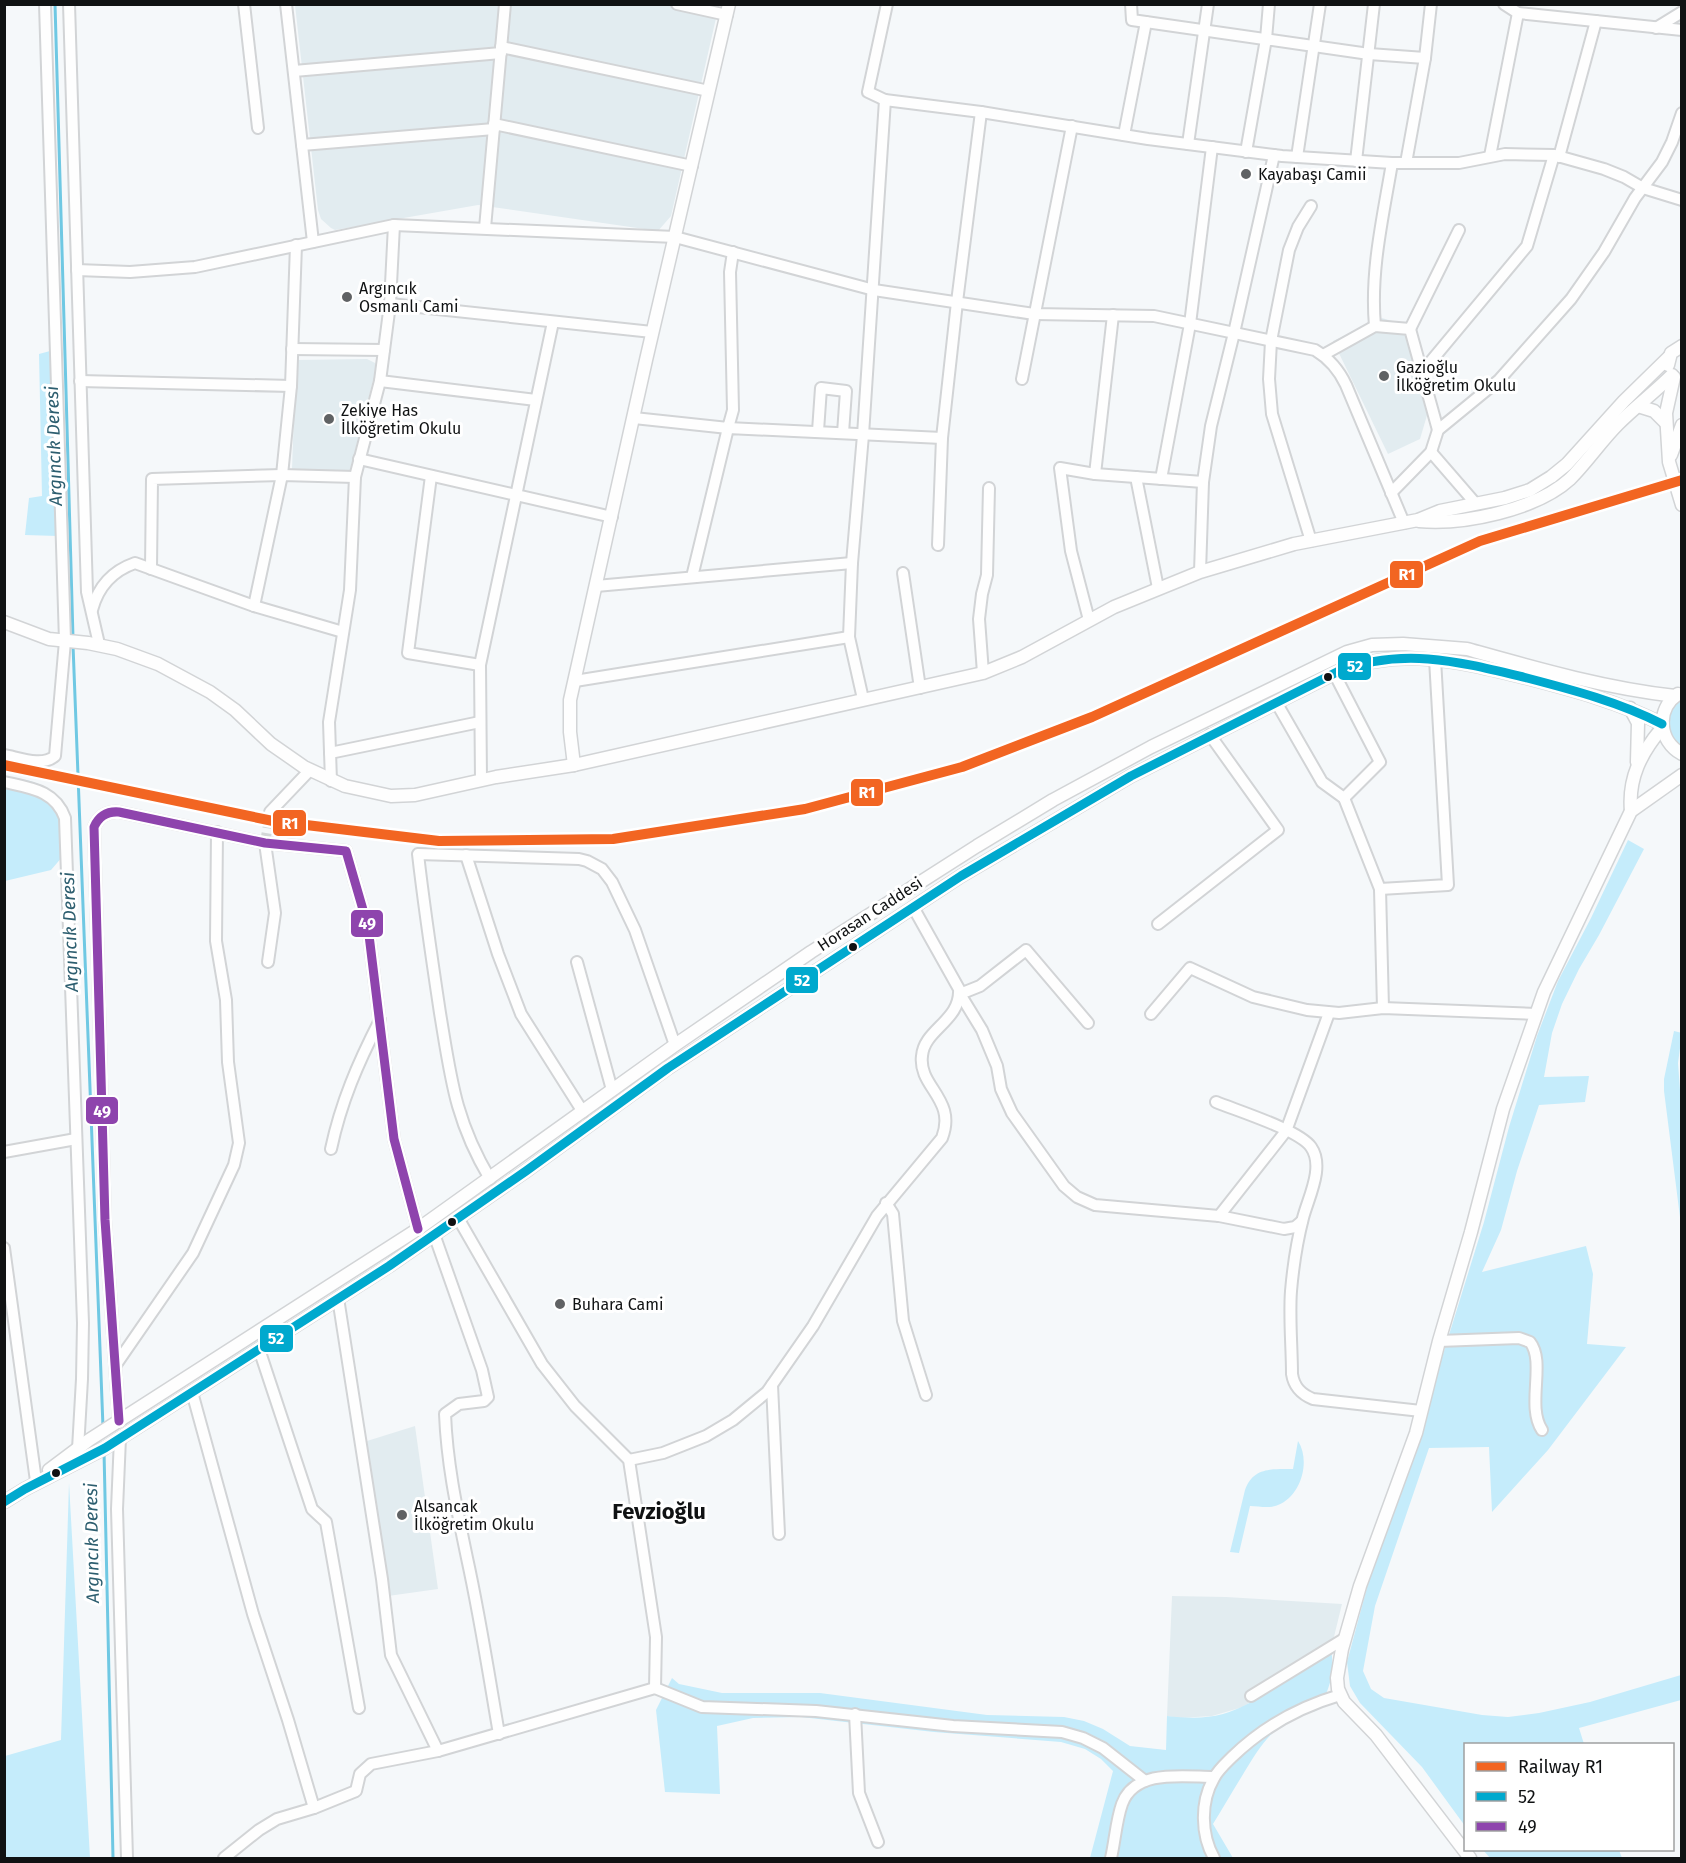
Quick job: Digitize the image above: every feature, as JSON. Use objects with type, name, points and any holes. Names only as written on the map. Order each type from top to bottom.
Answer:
[{"type":"street","points":[[4,755],[42,762],[55,756],[67,641],[45,4]]},
{"type":"street","points":[[69,4],[87,592],[93,644]]},
{"type":"street","points":[[244,4],[258,128]]},
{"type":"street","points":[[286,4],[313,242]]},
{"type":"street","points":[[485,228],[505,4]]},
{"type":"street","points":[[574,765],[569,716],[570,700],[652,332],[728,10],[677,4]]},
{"type":"street","points":[[887,4],[868,92],[885,100],[981,112],[1188,144],[1297,157],[1392,163],[1459,163],[1490,156],[1522,153],[1556,156],[1624,177],[1642,188],[1682,200]]},
{"type":"street","points":[[1131,4],[1132,20],[1369,54],[1425,58]]},
{"type":"street","points":[[1188,144],[1208,4]]},
{"type":"street","points":[[1246,152],[1266,39],[1269,4]]},
{"type":"street","points":[[1297,157],[1320,4]]},
{"type":"street","points":[[1356,161],[1374,4]]},
{"type":"street","points":[[1406,163],[1425,58],[1431,4]]},
{"type":"street","points":[[1504,4],[1518,14],[1682,30]]},
{"type":"street","points":[[1656,28],[1682,12]]},
{"type":"street","points":[[1490,156],[1518,14]]},
{"type":"street","points":[[1422,372],[1527,246],[1596,21]]},
{"type":"street","points":[[1124,135],[1146,22]]},
{"type":"street","points":[[294,71],[501,50],[709,91]]},
{"type":"street","points":[[863,699],[849,637],[852,562],[863,435],[885,100]]},
{"type":"street","points":[[938,545],[942,438],[981,112]]},
{"type":"street","points":[[1391,493],[1431,452],[1438,430],[1499,380],[1559,313],[1593,268],[1642,188],[1668,152],[1682,113]]},
{"type":"street","points":[[1022,379],[1072,126]]},
{"type":"street","points":[[302,145],[494,127],[692,166]]},
{"type":"street","points":[[1161,479],[1190,324],[1212,147]]},
{"type":"street","points":[[1200,572],[1203,482],[1211,426],[1274,155]]},
{"type":"street","points":[[1375,326],[1374,270],[1392,163]]},
{"type":"street","points":[[1311,206],[1298,227],[1289,250],[1270,341],[1269,379],[1272,414],[1311,541]]},
{"type":"street","points":[[77,270],[130,272],[173,270],[394,225],[485,228],[675,237],[872,290],[1034,314],[1154,316],[1315,350],[1323,355],[1342,377],[1404,523]]},
{"type":"street","points":[[331,781],[329,722],[350,590],[355,477],[380,381],[390,304],[394,225]]},
{"type":"street","points":[[1438,430],[1410,329],[1459,230]]},
{"type":"street","points":[[254,606],[282,475],[291,387],[296,245]]},
{"type":"street","points":[[692,577],[733,410],[730,272],[733,252]]},
{"type":"street","points":[[390,304],[652,332]]},
{"type":"street","points":[[1095,474],[1113,315]]},
{"type":"street","points":[[481,780],[480,665],[553,322]]},
{"type":"street","points":[[1323,355],[1375,326],[1410,329]]},
{"type":"street","points":[[292,349],[384,350]]},
{"type":"street","points":[[4,622],[40,637],[93,644],[145,658],[197,684],[229,705],[271,744],[310,770],[331,781],[368,792],[403,796],[481,780],[574,765],[983,673],[1038,649],[1089,620],[1158,588],[1200,572],[1271,550],[1418,520],[1440,511],[1521,493],[1551,477],[1575,456],[1618,407],[1677,349]]},
{"type":"street","points":[[1676,377],[1668,368],[1677,349]]},
{"type":"street","points":[[1418,520],[1440,523],[1507,511],[1541,499],[1570,478],[1617,425],[1638,406],[1676,377]]},
{"type":"street","points":[[1676,377],[1666,413],[1666,423],[1669,462],[1682,505]]},
{"type":"street","points":[[80,381],[291,387]]},
{"type":"street","points":[[380,381],[536,400]]},
{"type":"street","points":[[818,431],[821,388],[846,391],[843,434]]},
{"type":"street","points":[[1638,406],[1653,411],[1666,423]]},
{"type":"street","points":[[634,418],[728,428],[942,438]]},
{"type":"street","points":[[1669,462],[1682,425]]},
{"type":"street","points":[[1431,452],[1476,504]]},
{"type":"street","points":[[359,459],[612,517]]},
{"type":"street","points":[[1089,620],[1071,551],[1060,468],[1095,474],[1203,482]]},
{"type":"street","points":[[152,569],[152,479],[282,475],[355,477]]},
{"type":"street","points":[[431,476],[408,653],[480,665]]},
{"type":"street","points":[[1136,477],[1158,588]]},
{"type":"street","points":[[983,673],[979,619],[987,574],[989,488]]},
{"type":"street","points":[[91,612],[102,586],[114,573],[135,562],[254,606],[344,632]]},
{"type":"street","points":[[597,586],[852,562]]},
{"type":"street","points":[[903,573],[920,688]]},
{"type":"street","points":[[575,681],[849,637]]},
{"type":"street","name":"Horasan Caddesi","points":[[4,1502],[119,1421],[418,1229],[675,1045],[843,931],[1044,806],[1161,742],[1347,652],[1380,645],[1418,644],[1467,649],[1566,676],[1647,693],[1679,692]]},
{"type":"street","points":[[1380,889],[1448,885],[1434,659]]},
{"type":"street","name":"Horasan Caddesi","points":[[25,1489],[105,1448],[338,1298],[458,1218],[668,1068],[913,907],[1044,825],[1131,776],[1334,673],[1350,666],[1378,660],[1434,659],[1491,669],[1565,688],[1630,708],[1662,726]]},
{"type":"street","points":[[1334,673],[1380,762],[1344,798]]},
{"type":"street","points":[[1464,1850],[1376,1735],[1340,1695],[1337,1677],[1344,1639],[1353,1606],[1416,1433],[1503,1109],[1536,1014],[1544,992],[1631,811],[1631,783],[1637,766],[1662,726],[1666,708],[1679,692]]},
{"type":"street","points":[[1276,702],[1322,782],[1344,798],[1380,889],[1383,1008]]},
{"type":"street","points":[[1630,708],[1638,723],[1637,766]]},
{"type":"street","points":[[330,753],[480,722]]},
{"type":"street","points":[[1662,726],[1667,742],[1682,754]]},
{"type":"street","points":[[1158,924],[1278,830],[1210,735]]},
{"type":"street","points":[[270,812],[310,770]]},
{"type":"street","points":[[1631,811],[1682,776]]},
{"type":"street","points":[[4,782],[37,789],[49,795],[59,805],[65,818],[83,1351],[78,1449]]},
{"type":"street","points":[[119,1421],[105,1220],[94,826],[102,816],[114,812],[265,843],[346,851],[368,927],[394,1139],[418,1229]]},
{"type":"street","points":[[115,1366],[193,1253],[238,1152],[238,1135],[228,1062],[226,1000],[216,941],[217,832]]},
{"type":"street","points":[[265,843],[275,913],[268,962]]},
{"type":"street","points":[[490,1179],[465,1131],[452,1089],[427,933],[418,854],[579,859],[602,869],[612,882],[635,930],[675,1045]]},
{"type":"street","points":[[466,855],[498,954],[521,1014],[584,1112]]},
{"type":"street","points":[[913,907],[982,1030],[997,1066],[1001,1089],[1012,1113],[1070,1192],[1095,1205],[1219,1216],[1284,1229],[1294,1227],[1302,1221]]},
{"type":"street","points":[[960,994],[980,986],[1026,950],[1088,1023]]},
{"type":"street","points":[[577,963],[612,1090]]},
{"type":"street","points":[[1151,1014],[1190,968],[1253,997],[1307,1010],[1354,1012],[1383,1008],[1536,1014]]},
{"type":"street","points":[[628,1460],[663,1453],[706,1436],[745,1412],[772,1385],[813,1326],[886,1203],[939,1144],[945,1131],[945,1110],[923,1069],[921,1058],[925,1045],[956,1008],[960,994]]},
{"type":"street","points":[[1219,1216],[1286,1131],[1329,1012]]},
{"type":"street","points":[[331,1149],[338,1116],[358,1063],[380,1020]]},
{"type":"street","points":[[1216,1102],[1286,1131],[1307,1143],[1316,1158],[1317,1168],[1302,1221],[1291,1292],[1292,1374],[1296,1387],[1313,1399],[1421,1411]]},
{"type":"street","points":[[4,1152],[76,1139]]},
{"type":"street","points":[[886,1203],[893,1214],[903,1321],[926,1395]]},
{"type":"street","points":[[458,1218],[542,1364],[575,1406],[628,1460],[656,1638],[655,1688]]},
{"type":"street","points":[[434,1234],[482,1370],[488,1397],[484,1401],[459,1404],[445,1414],[453,1496],[500,1734]]},
{"type":"street","points":[[4,1248],[36,1481]]},
{"type":"street","points":[[338,1298],[382,1579],[391,1655],[438,1751]]},
{"type":"street","points":[[1439,1341],[1519,1338],[1530,1341],[1535,1352],[1536,1413],[1542,1430]]},
{"type":"street","points":[[259,1349],[312,1509],[326,1522],[359,1708]]},
{"type":"street","points":[[772,1385],[779,1534]]},
{"type":"street","points":[[192,1392],[253,1614],[314,1808]]},
{"type":"street","points":[[120,1438],[117,1509],[127,1858]]},
{"type":"street","points":[[1251,1696],[1344,1639]]},
{"type":"street","points":[[224,1858],[269,1824],[357,1791],[360,1774],[371,1764],[438,1751],[655,1688],[702,1707],[786,1709],[855,1714],[953,1726],[1062,1732],[1083,1738],[1103,1748],[1145,1781]]},
{"type":"street","points":[[1214,1858],[1208,1844],[1204,1824],[1206,1803],[1214,1777],[1240,1750],[1270,1726],[1297,1711],[1340,1695]]},
{"type":"street","points":[[855,1714],[859,1793],[878,1842]]},
{"type":"street","points":[[1111,1858],[1122,1803],[1129,1792],[1145,1781],[1160,1777],[1214,1777]]},
{"type":"shaded area","points":[[295,5],[719,5],[671,216],[658,231],[478,205],[335,230],[331,228],[321,219],[318,210]]},
{"type":"shaded area","name":"Gazioğlu İlköğretim Okulu","points":[[1382,318],[1402,324],[1428,412],[1420,439],[1388,454],[1333,341]]},
{"type":"shaded area","points":[[50,351],[58,536],[25,535],[29,498],[42,496],[39,354]]},
{"type":"shaded area","name":"Zekiye Has İlköğretim Okulu","points":[[367,359],[375,363],[376,369],[349,474],[292,469],[296,360]]},
{"type":"shaded area","points":[[1681,700],[1681,747],[1672,736],[1669,723],[1672,711]]},
{"type":"shaded area","points":[[4,776],[41,785],[59,800],[63,856],[51,870],[5,881]]},
{"type":"shaded area","points":[[1628,840],[1644,849],[1579,969],[1562,1004],[1552,1033],[1544,1077],[1589,1076],[1585,1102],[1539,1105],[1517,1171],[1501,1230],[1482,1272],[1586,1246],[1593,1274],[1587,1344],[1626,1347],[1548,1450],[1492,1512],[1489,1447],[1429,1448],[1375,1606],[1363,1671],[1371,1689],[1384,1698],[1482,1715],[1508,1717],[1539,1713],[1590,1702],[1681,1675],[1681,1700],[1579,1728],[1584,1743],[1464,1743],[1464,1825],[1422,1767],[1360,1703],[1350,1686],[1347,1662],[1369,1580],[1417,1447],[1537,1036],[1558,981]]},
{"type":"shaded area","points":[[1674,1031],[1682,1033],[1678,1063],[1682,1116],[1681,1225],[1664,1091],[1664,1079]]},
{"type":"shaded area","name":"Alsancak İlköğretim Okulu","points":[[415,1426],[438,1589],[388,1596],[367,1441]]},
{"type":"shaded area","points":[[1298,1441],[1304,1458],[1302,1477],[1298,1486],[1293,1494],[1278,1505],[1250,1506],[1239,1553],[1230,1552],[1248,1482],[1264,1471],[1293,1469]]},
{"type":"shaded area","points":[[69,1483],[90,1858],[5,1858],[5,1756],[61,1740]]},
{"type":"shaded area","points":[[1172,1596],[1342,1604],[1331,1649],[1243,1707],[1212,1716],[1179,1718],[1167,1716]]},
{"type":"shaded area","points":[[1331,1649],[1330,1682],[1325,1697],[1316,1711],[1290,1720],[1271,1735],[1256,1754],[1213,1824],[1233,1858],[1090,1858],[1113,1771],[1101,1759],[1085,1749],[1061,1742],[934,1732],[801,1717],[753,1718],[717,1726],[720,1794],[665,1792],[656,1710],[672,1678],[679,1684],[722,1693],[820,1693],[987,1715],[1064,1717],[1084,1721],[1103,1729],[1130,1746],[1166,1750],[1167,1716],[1209,1717],[1236,1709],[1279,1686]]},
{"type":"shaded area","points":[[1484,1851],[1619,1851],[1622,1858],[1490,1858]]},
{"type":"waterway","name":"Argıncık Deresi","points":[[55,4],[73,638]]},
{"type":"waterway","name":"Argıncık Deresi","points":[[73,645],[103,1427]]},
{"type":"waterway","name":"Argıncık Deresi","points":[[104,1451],[113,1858]]},
{"type":"tunnel","points":[[265,843],[270,812]]},
{"type":"rail line","name":"R1","points":[[4,765],[273,821],[439,841],[613,839],[805,809],[962,767],[1092,717],[1480,541],[1682,480]]},
{"type":"transit line","name":"52","points":[[4,1502],[105,1448],[389,1266],[526,1171],[668,1068],[961,876],[1131,776],[1337,672],[1361,664],[1385,660],[1409,658],[1455,662],[1579,692],[1629,709],[1662,724]]},
{"type":"transit line","name":"49","points":[[119,1421],[105,1220],[94,827],[104,815],[119,812],[265,843],[346,851],[368,927],[394,1139],[418,1229]]},
{"type":"place","name":"Kayabaşı Camii","points":[[1246,174]]},
{"type":"place","name":"Argıncık Osmanlı Cami","points":[[347,297]]},
{"type":"place","name":"Gazioğlu İlköğretim Okulu","points":[[1384,376]]},
{"type":"place","name":"Zekiye Has İlköğretim Okulu","points":[[329,419]]},
{"type":"place","name":"Buhara Cami","points":[[560,1304]]},
{"type":"place","name":"Alsancak İlköğretim Okulu","points":[[402,1515]]},
{"type":"district","name":"Fevzioğlu","points":[[659,1511]]}]
